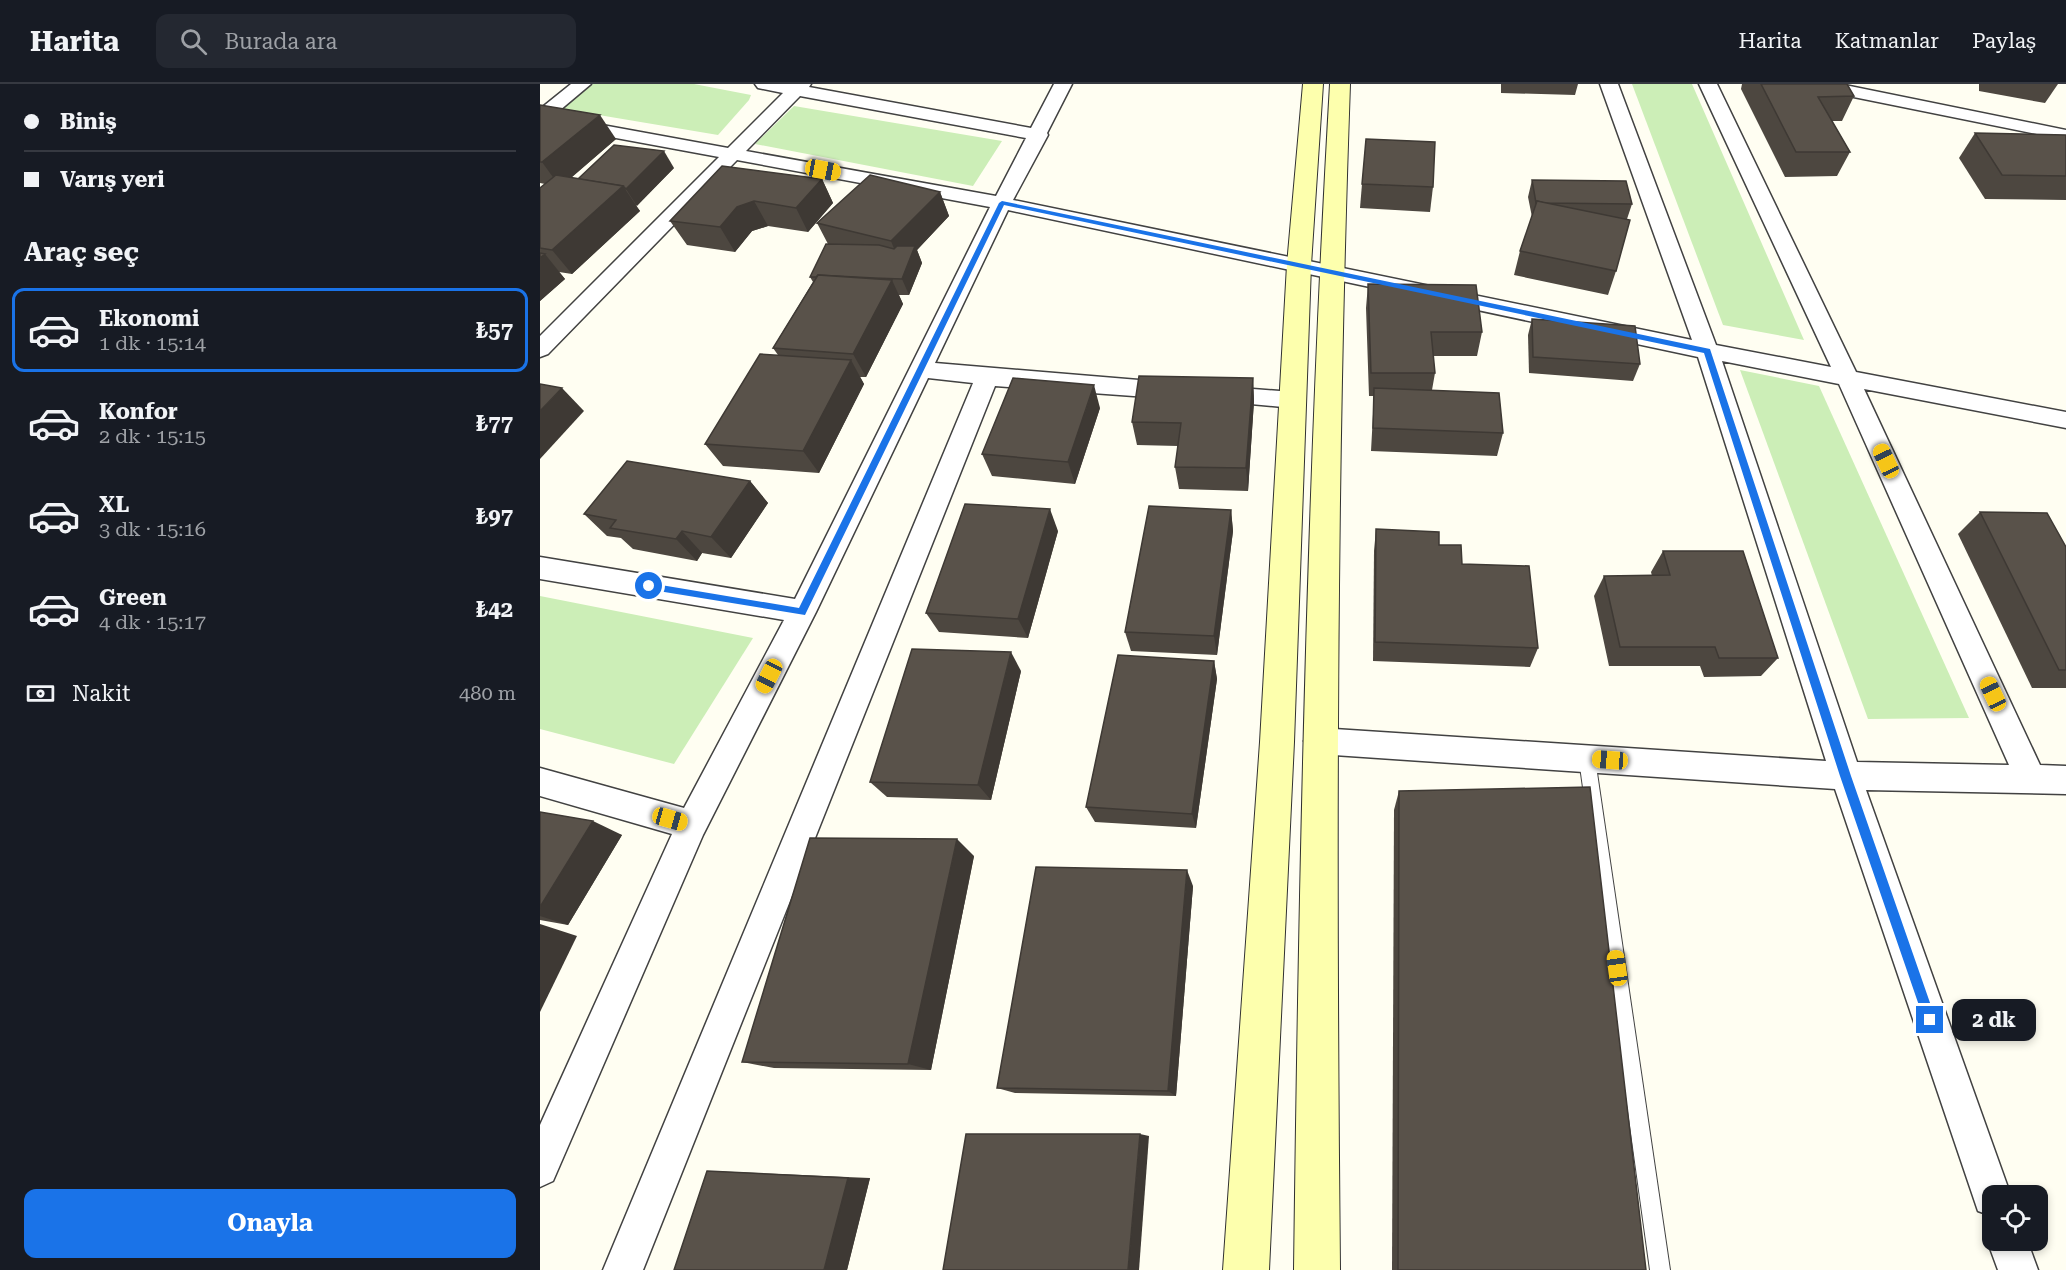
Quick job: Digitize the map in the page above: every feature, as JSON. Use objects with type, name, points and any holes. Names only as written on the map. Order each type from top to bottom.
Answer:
[{"type":"street","points":[[540,118],[582,84]]},
{"type":"street","points":[[764,84],[799,87],[1038,135]]},
{"type":"street","points":[[540,1168],[692,825],[802,612],[1002,203],[1063,84]]},
{"type":"street","points":[[1313,84],[1320,741],[1317,1270]]},
{"type":"street","points":[[1246,1270],[1276,754],[1293,400],[1315,269],[1340,84]]},
{"type":"street","points":[[1609,84],[1707,351],[1846,776],[1988,1185]]},
{"type":"street","points":[[1707,84],[1847,376],[2031,779]]},
{"type":"street","points":[[1814,84],[2066,135]]},
{"type":"street","points":[[540,349],[799,87]]},
{"type":"street","points":[[540,118],[1002,203],[1707,351],[1847,376],[2066,420]]},
{"type":"street","points":[[921,369],[987,377],[1293,400]]},
{"type":"street","points":[[622,1270],[987,377]]},
{"type":"street","points":[[540,568],[802,612]]},
{"type":"street","points":[[1320,741],[1846,776],[2066,780]]},
{"type":"street","points":[[540,782],[692,825]]},
{"type":"street","points":[[2011,1251],[2018,1270]]},
{"type":"lane","points":[[1587,759],[1660,1270]]},
{"type":"green space","points":[[593,84],[694,84],[751,95],[718,135],[563,109]]},
{"type":"green space","points":[[1632,84],[1692,84],[1804,340],[1723,325]]},
{"type":"green space","points":[[794,106],[1002,141],[973,186],[755,144]]},
{"type":"green space","points":[[1740,370],[1819,386],[1969,718],[1868,719]]},
{"type":"green space","points":[[540,596],[753,638],[674,764],[540,729]]},
{"type":"building","points":[[1761,84],[1847,84],[1854,96],[1818,97],[1850,152],[1796,152]]},
{"type":"building","points":[[540,105],[600,115],[540,162]]},
{"type":"building","points":[[1975,133],[2066,135],[2066,176],[2002,175]]},
{"type":"building","points":[[1366,139],[1435,142],[1433,187],[1362,184]]},
{"type":"building","points":[[614,145],[664,151],[626,189],[623,186],[578,179]]},
{"type":"building","points":[[722,166],[822,179],[796,208],[754,201],[737,207],[720,227],[670,221]]},
{"type":"building","points":[[556,175],[623,186],[552,250],[540,248],[540,188]]},
{"type":"building","points":[[870,175],[940,192],[891,241],[817,223]]},
{"type":"building","points":[[1532,180],[1626,181],[1632,204],[1537,201],[1536,203]]},
{"type":"building","points":[[1537,201],[1630,220],[1616,271],[1520,251]]},
{"type":"building","points":[[826,244],[879,245],[894,249],[897,246],[915,246],[902,279],[818,275],[810,277]]},
{"type":"building","points":[[818,275],[892,280],[853,354],[773,348]]},
{"type":"building","points":[[1368,284],[1476,285],[1482,332],[1431,332],[1435,373],[1371,373]]},
{"type":"building","points":[[1532,319],[1635,326],[1640,364],[1533,357]]},
{"type":"building","points":[[760,354],[851,360],[803,451],[705,444]]},
{"type":"building","points":[[1139,376],[1253,378],[1246,468],[1175,467],[1181,423],[1132,422]]},
{"type":"building","points":[[1013,378],[1094,385],[1068,462],[982,454]]},
{"type":"building","points":[[540,384],[562,388],[540,411]]},
{"type":"building","points":[[1374,388],[1499,393],[1503,433],[1373,428]]},
{"type":"building","points":[[627,461],[750,481],[711,537],[682,531],[676,539],[610,528],[616,520],[584,514]]},
{"type":"building","points":[[965,504],[1050,509],[1018,619],[926,613]]},
{"type":"building","points":[[1149,506],[1231,510],[1214,636],[1125,632]]},
{"type":"building","points":[[1980,512],[2047,513],[2066,547],[2066,670],[2059,670]]},
{"type":"building","points":[[1376,529],[1439,532],[1439,545],[1461,545],[1462,564],[1529,566],[1538,648],[1375,642]]},
{"type":"building","points":[[1663,551],[1743,551],[1778,658],[1719,658],[1715,647],[1620,647],[1604,576],[1670,575]]},
{"type":"building","points":[[912,649],[1011,652],[978,785],[870,782]]},
{"type":"building","points":[[1118,655],[1214,661],[1192,814],[1086,807]]},
{"type":"building","points":[[1590,787],[1646,1270],[1398,1270],[1399,791]]},
{"type":"building","points":[[540,812],[593,821],[540,907]]},
{"type":"building","points":[[810,838],[957,839],[908,1064],[742,1062]]},
{"type":"building","points":[[1036,867],[1187,870],[1168,1091],[997,1088]]},
{"type":"building","points":[[966,1134],[1140,1134],[1128,1270],[943,1270]]},
{"type":"building","points":[[707,1171],[848,1178],[824,1270],[674,1270]]},
{"type":"route","points":[[649,586],[802,612],[1002,203],[1707,351],[1846,776],[1930,1020]]}]
